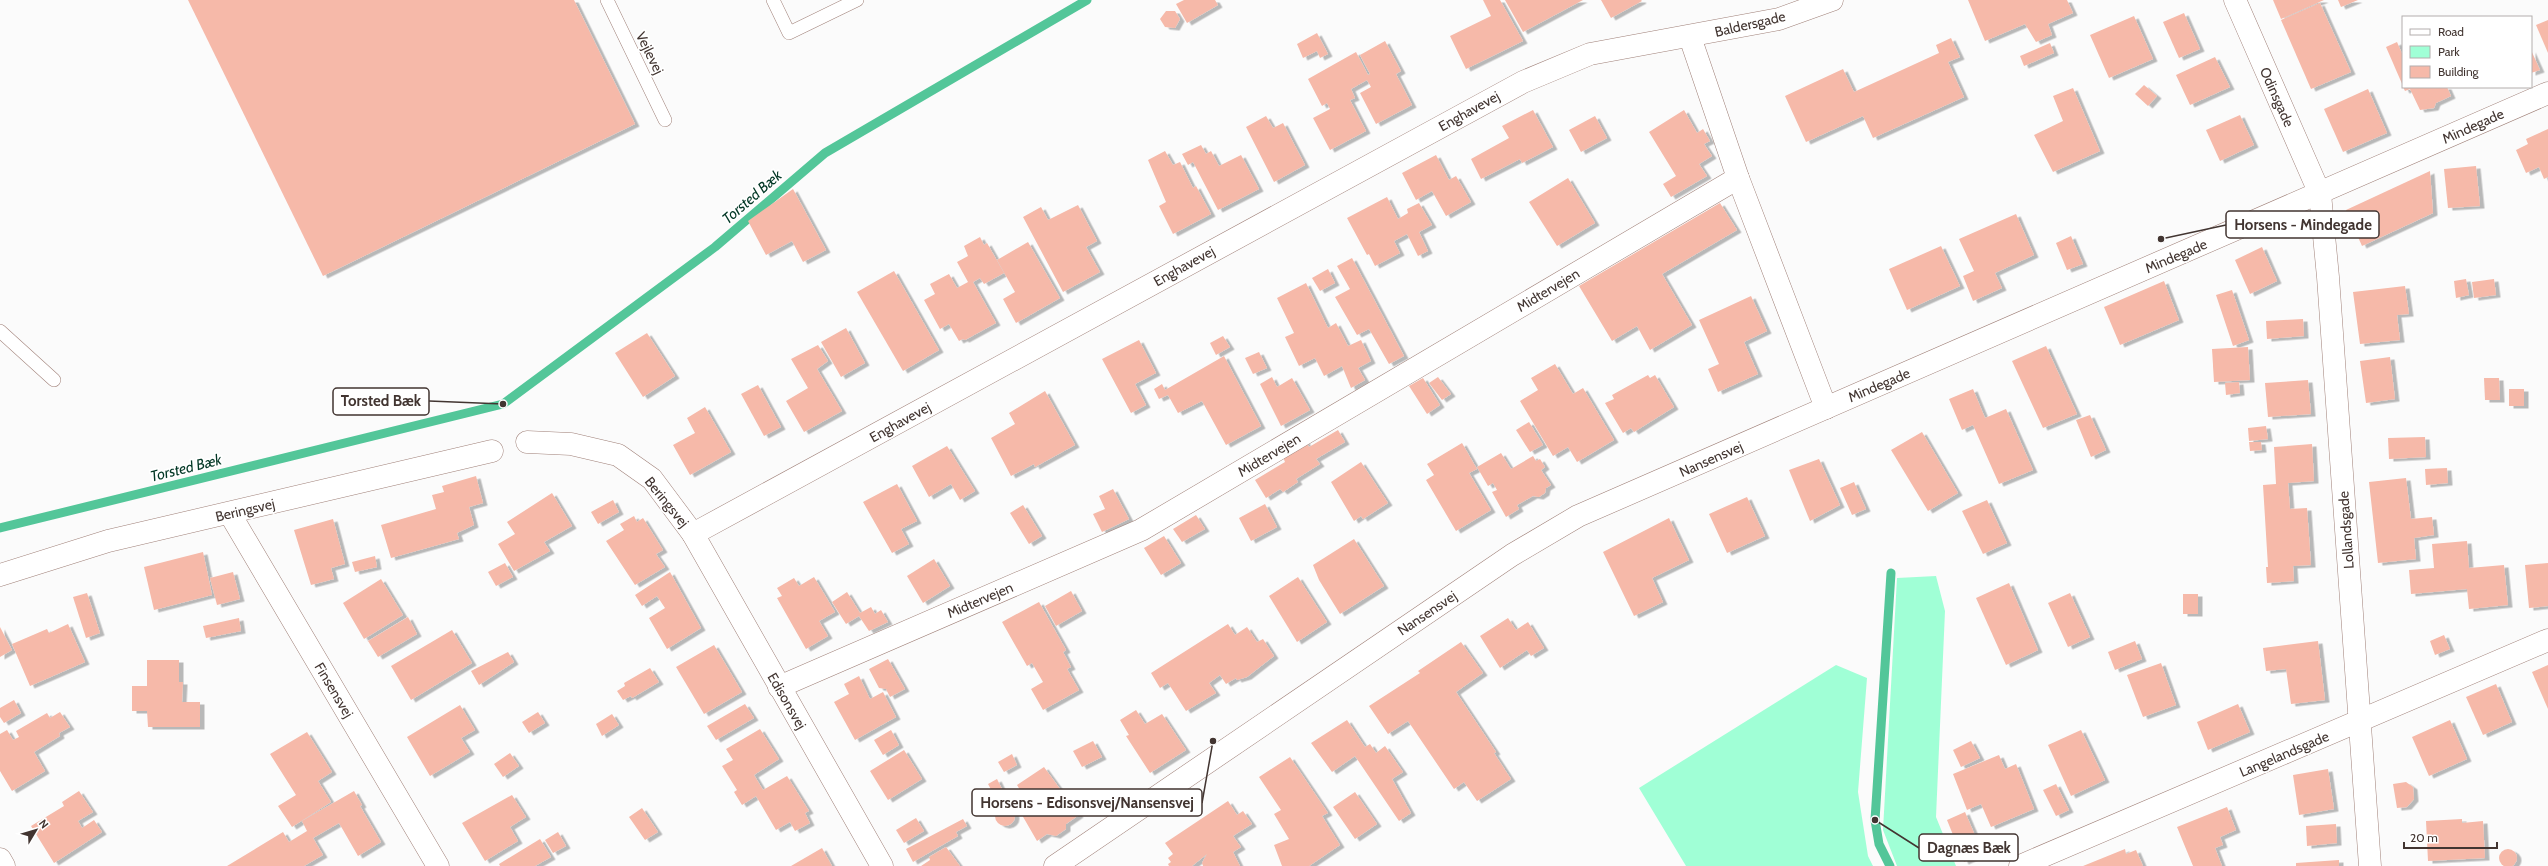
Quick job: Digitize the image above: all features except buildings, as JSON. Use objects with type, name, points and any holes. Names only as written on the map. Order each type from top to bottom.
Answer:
[{"type":"street","name":"Odinsgade","points":[[2235,0],[2320,194]]},
{"type":"street","name":"Baldersgade","points":[[1690,37],[1779,19],[1827,1]]},
{"type":"street","points":[[1690,37],[1738,178],[1826,408]]},
{"type":"street","name":"Enghavevej","points":[[693,534],[1523,82],[1590,54],[1690,37]]},
{"type":"street","name":"Mindegade","points":[[1826,408],[2320,194],[2548,93]]},
{"type":"street","name":"Midtervejen","points":[[779,688],[1142,530],[1738,178]]},
{"type":"street","name":"Lollandsgade","points":[[2320,194],[2329,284],[2370,866]]},
{"type":"street","name":"Nansensvej","points":[[1056,866],[1512,555],[1578,516],[1826,408]]},
{"type":"street","name":"Beringsvej","points":[[526,442],[571,444],[618,455],[652,479],[693,534]]},
{"type":"street","name":"Beringsvej","points":[[0,575],[108,541],[230,514],[492,451]]},
{"type":"street","name":"Finsensvej","points":[[230,514],[438,866]]},
{"type":"street","name":"Edisonsvej","points":[[693,534],[779,688],[882,866]]},
{"type":"street","name":"Langelandsgade","points":[[2020,866],[2360,722],[2548,640]]},
{"type":"street","points":[[0,858],[4,866]]},
{"type":"lane","name":"Vejlevej","points":[[607,0],[665,120]]},
{"type":"lane","points":[[773,0],[789,33],[857,0]]},
{"type":"lane","points":[[0,331],[54,380]]},
{"type":"green space","points":[[1936,576],[1945,611],[1936,817],[1956,866],[1897,866],[1883,830],[1897,578]]},
{"type":"green space","points":[[1836,665],[1867,678],[1858,792],[1868,856],[1873,866],[1686,866],[1639,788]]},
{"type":"waterway","name":"Torsted Bæk","points":[[0,528],[503,404],[715,247],[825,153],[1087,0]]},
{"type":"waterway","points":[[1890,866],[1879,844],[1875,820],[1891,573]]},
{"type":"place","name":"Horsens - Mindegade","points":[[2161,239]]},
{"type":"place","name":"Torsted Bæk","points":[[503,404]]},
{"type":"place","name":"Horsens - Edisonsvej/Nansensvej","points":[[1213,741]]},
{"type":"place","name":"Dagnæs Bæk","points":[[1875,820]]}]
